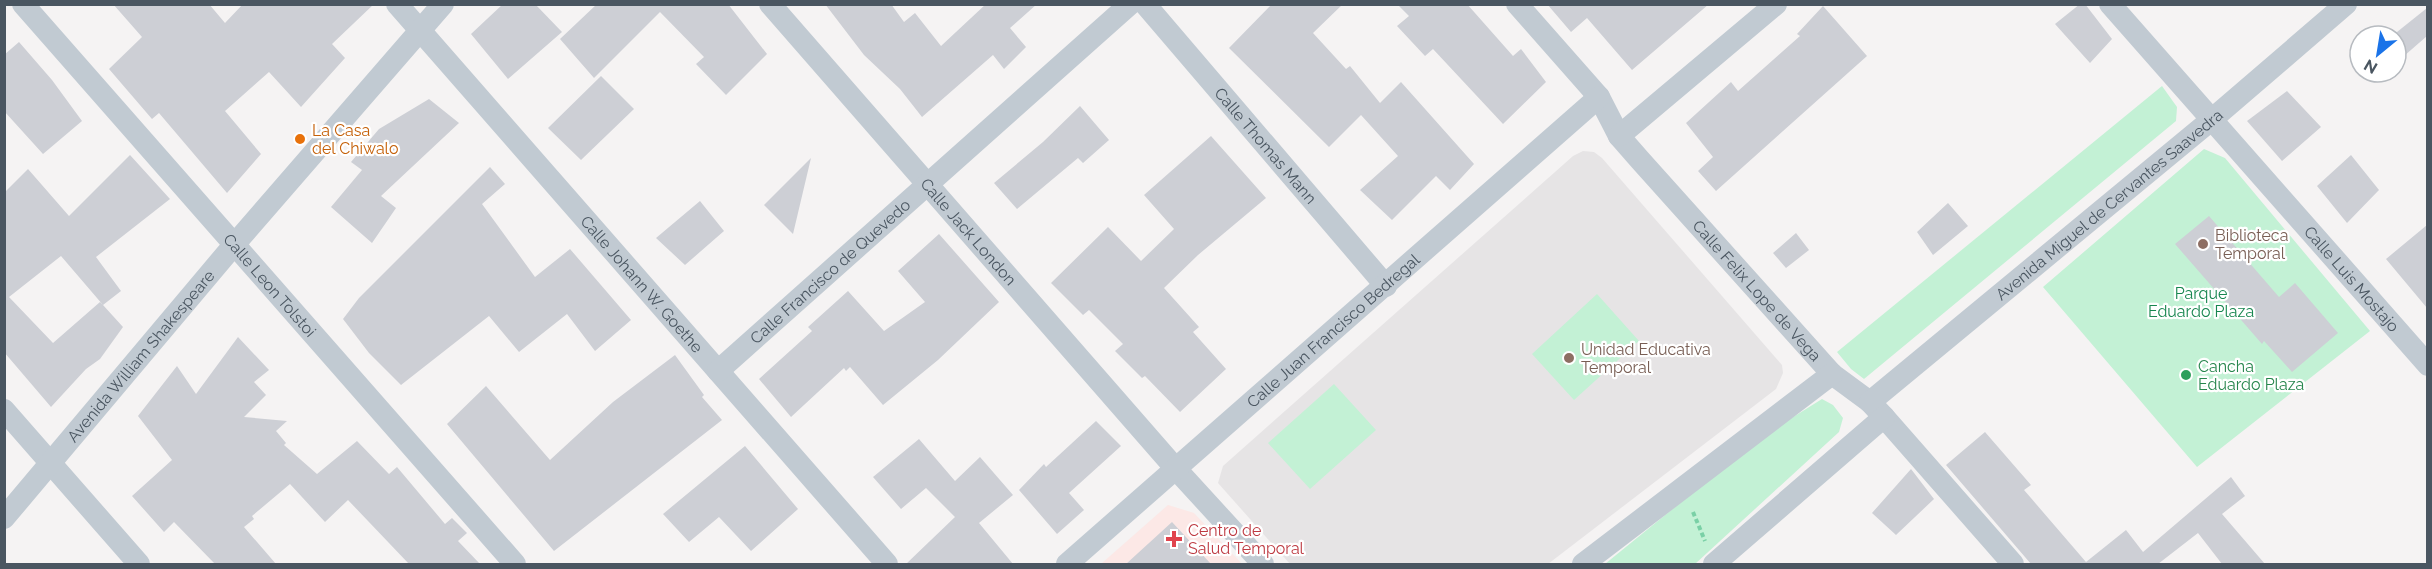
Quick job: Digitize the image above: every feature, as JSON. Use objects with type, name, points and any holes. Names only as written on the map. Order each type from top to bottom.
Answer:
[{"type":"street","name":"Calle Leon Tolstoi","points":[[23,4],[515,564]]},
{"type":"street","name":"Calle Johann W. Goethe","points":[[397,4],[718,371],[875,560]]},
{"type":"street","name":"Avenida William Shakespeare","points":[[4,518],[52,465],[234,246],[443,4]]},
{"type":"street","name":"Calle Jack London","points":[[770,4],[1176,469],[1263,564]]},
{"type":"street","name":"Calle Francisco de Quevedo","points":[[718,371],[1130,4]]},
{"type":"street","name":"Calle Thomas Mann","points":[[1145,4],[1386,286]]},
{"type":"street","name":"Calle Felix Lope de Vega","points":[[1517,4],[1599,98],[1619,136],[1832,374],[1877,410],[2013,564]]},
{"type":"street","points":[[1619,136],[1776,4]]},
{"type":"street","name":"Calle Luis Mostajo","points":[[2110,4],[2210,121],[2427,365]]},
{"type":"street","name":"Avenida Miguel de Cervantes Saavedra","points":[[1714,564],[1877,410],[2346,4]]},
{"type":"street","name":"Calle Juan Francisco Bedregal","points":[[1067,564],[1599,98]]},
{"type":"street","points":[[1584,564],[1832,374]]},
{"type":"street","points":[[4,410],[139,564]]},
{"type":"path","points":[[1682,489],[1714,564]]},
{"type":"shaded area","name":"Unidad Educativa Temporal","points":[[1583,151],[1594,152],[1602,158],[1782,365],[1783,373],[1776,389],[1548,564],[1290,564],[1218,483],[1223,466],[1573,156]]},
{"type":"shaded area","name":"Centro de Salud Temporal","points":[[1168,505],[1194,513],[1242,564],[1101,564]]},
{"type":"green space","points":[[2162,86],[2177,107],[2176,121],[1864,379],[1851,369],[1837,352]]},
{"type":"green space","name":"Parque Eduardo Plaza","points":[[2204,149],[2225,158],[2370,331],[2197,467],[2043,287]]},
{"type":"green space","points":[[1597,294],[1639,341],[1574,400],[1532,354]]},
{"type":"green space","points":[[1334,384],[1376,430],[1310,489],[1268,443]]},
{"type":"green space","points":[[1822,399],[1833,405],[1843,418],[1839,432],[1695,564],[1605,564],[1761,437]]},
{"type":"building","points":[[113,4],[209,4],[225,23],[243,4],[374,4],[332,44],[345,58],[301,107],[269,72],[225,111],[261,154],[227,193],[159,113],[152,119],[109,69],[142,37]]},
{"type":"building","points":[[503,4],[535,4],[562,32],[508,79],[471,34]]},
{"type":"building","points":[[597,4],[728,4],[767,54],[726,95],[696,64],[704,57],[660,12],[594,78],[560,39]]},
{"type":"building","points":[[825,4],[891,4],[904,22],[915,13],[941,46],[986,4],[1037,4],[1010,28],[1026,47],[1004,69],[993,55],[922,117],[900,89],[864,55]]},
{"type":"building","points":[[1272,4],[1343,4],[1313,33],[1346,69],[1350,66],[1380,103],[1401,82],[1474,164],[1450,190],[1436,176],[1392,220],[1360,190],[1398,156],[1361,115],[1329,147],[1229,48]]},
{"type":"building","points":[[1397,4],[1467,4],[1513,56],[1521,49],[1546,82],[1503,124],[1433,49],[1425,56],[1397,26],[1409,16]]},
{"type":"building","points":[[1547,4],[1709,4],[1632,70],[1587,18],[1571,32]]},
{"type":"building","points":[[2080,4],[2085,4],[2112,39],[2090,63],[2055,24]]},
{"type":"building","points":[[1823,6],[1867,56],[1716,191],[1698,171],[1713,157],[1686,123],[1731,82],[1738,91],[1800,36],[1797,34]]},
{"type":"building","points":[[2427,8],[2427,36],[2408,53],[2408,24]]},
{"type":"building","points":[[19,42],[52,80],[82,121],[43,154],[4,111],[4,55]]},
{"type":"building","points":[[601,76],[634,109],[581,160],[548,128]]},
{"type":"building","points":[[2287,91],[2321,127],[2282,161],[2247,121]]},
{"type":"building","points":[[429,99],[459,123],[381,196],[396,208],[372,243],[331,207],[362,170],[351,162],[379,129]]},
{"type":"building","points":[[1080,106],[1109,140],[1083,163],[1078,158],[1017,209],[994,183],[1043,142]]},
{"type":"building","points":[[1211,136],[1266,198],[1198,255],[1164,288],[1199,327],[1193,332],[1226,369],[1180,412],[1145,376],[1142,378],[1115,351],[1123,344],[1089,310],[1083,315],[1051,283],[1108,227],[1141,261],[1174,229],[1144,195]]},
{"type":"building","points":[[130,155],[170,199],[96,257],[121,291],[103,305],[123,327],[100,359],[86,369],[51,407],[4,352],[4,193],[28,169],[69,216]],"holes":[[[61,256],[103,305],[100,302],[53,343],[9,297]]]},
{"type":"building","points":[[2351,155],[2379,190],[2347,223],[2317,186]]},
{"type":"building","points":[[811,158],[793,234],[764,205]]},
{"type":"building","points":[[490,167],[505,184],[482,204],[535,277],[570,249],[631,320],[595,351],[567,314],[519,352],[489,316],[401,385],[369,353],[343,319],[359,298]]},
{"type":"building","points":[[700,201],[724,231],[685,265],[656,238]]},
{"type":"building","points":[[1948,203],[1968,226],[1933,255],[1917,232]]},
{"type":"building","points":[[2209,216],[2279,297],[2295,283],[2338,333],[2292,372],[2264,341],[2262,344],[2175,244]]},
{"type":"building","points":[[2427,225],[2427,308],[2386,259]]},
{"type":"building","points":[[1796,233],[1809,250],[1786,268],[1773,253]]},
{"type":"building","points":[[939,234],[999,302],[938,360],[883,405],[850,367],[846,371],[844,368],[791,417],[759,379],[812,331],[808,327],[848,291],[884,331],[925,302],[898,271]]},
{"type":"building","points":[[238,337],[269,370],[254,382],[266,395],[244,417],[287,421],[276,431],[286,443],[284,445],[317,474],[357,441],[389,474],[397,467],[445,524],[452,518],[467,533],[458,541],[480,564],[409,564],[348,500],[325,522],[290,484],[252,516],[254,519],[244,527],[276,564],[215,564],[174,522],[164,532],[132,496],[172,460],[138,416],[177,366],[196,394]]},
{"type":"building","points":[[675,355],[704,395],[702,397],[722,420],[554,551],[447,424],[486,386],[550,460],[613,402]]},
{"type":"building","points":[[1096,421],[1121,446],[1069,493],[1084,510],[1057,534],[1019,490],[1044,464],[1046,467]]},
{"type":"building","points":[[1985,432],[2031,485],[2024,490],[2086,562],[2126,530],[2143,552],[2231,477],[2245,496],[2222,514],[2265,564],[2222,564],[2198,533],[2158,564],[2031,564],[1946,465]]},
{"type":"building","points":[[919,439],[955,481],[980,457],[1013,495],[979,523],[1013,564],[906,564],[955,517],[926,488],[901,509],[873,477]]},
{"type":"building","points":[[745,446],[798,509],[751,551],[719,517],[689,542],[663,514]]},
{"type":"building","points":[[1911,469],[1934,499],[1896,535],[1872,513]]},
{"type":"building","name":"Centro de Salud Temporal","points":[[1172,522],[1211,564],[1126,564]]},
{"type":"place","name":"La Casa del Chiwalo","points":[[300,139]]},
{"type":"place","name":"Biblioteca Temporal","points":[[2203,244]]},
{"type":"place","name":"Unidad Educativa Temporal","points":[[1569,358]]},
{"type":"place","name":"Cancha Eduardo Plaza","points":[[2186,375]]},
{"type":"place","name":"Centro de Salud Temporal","points":[[1174,539]]}]
